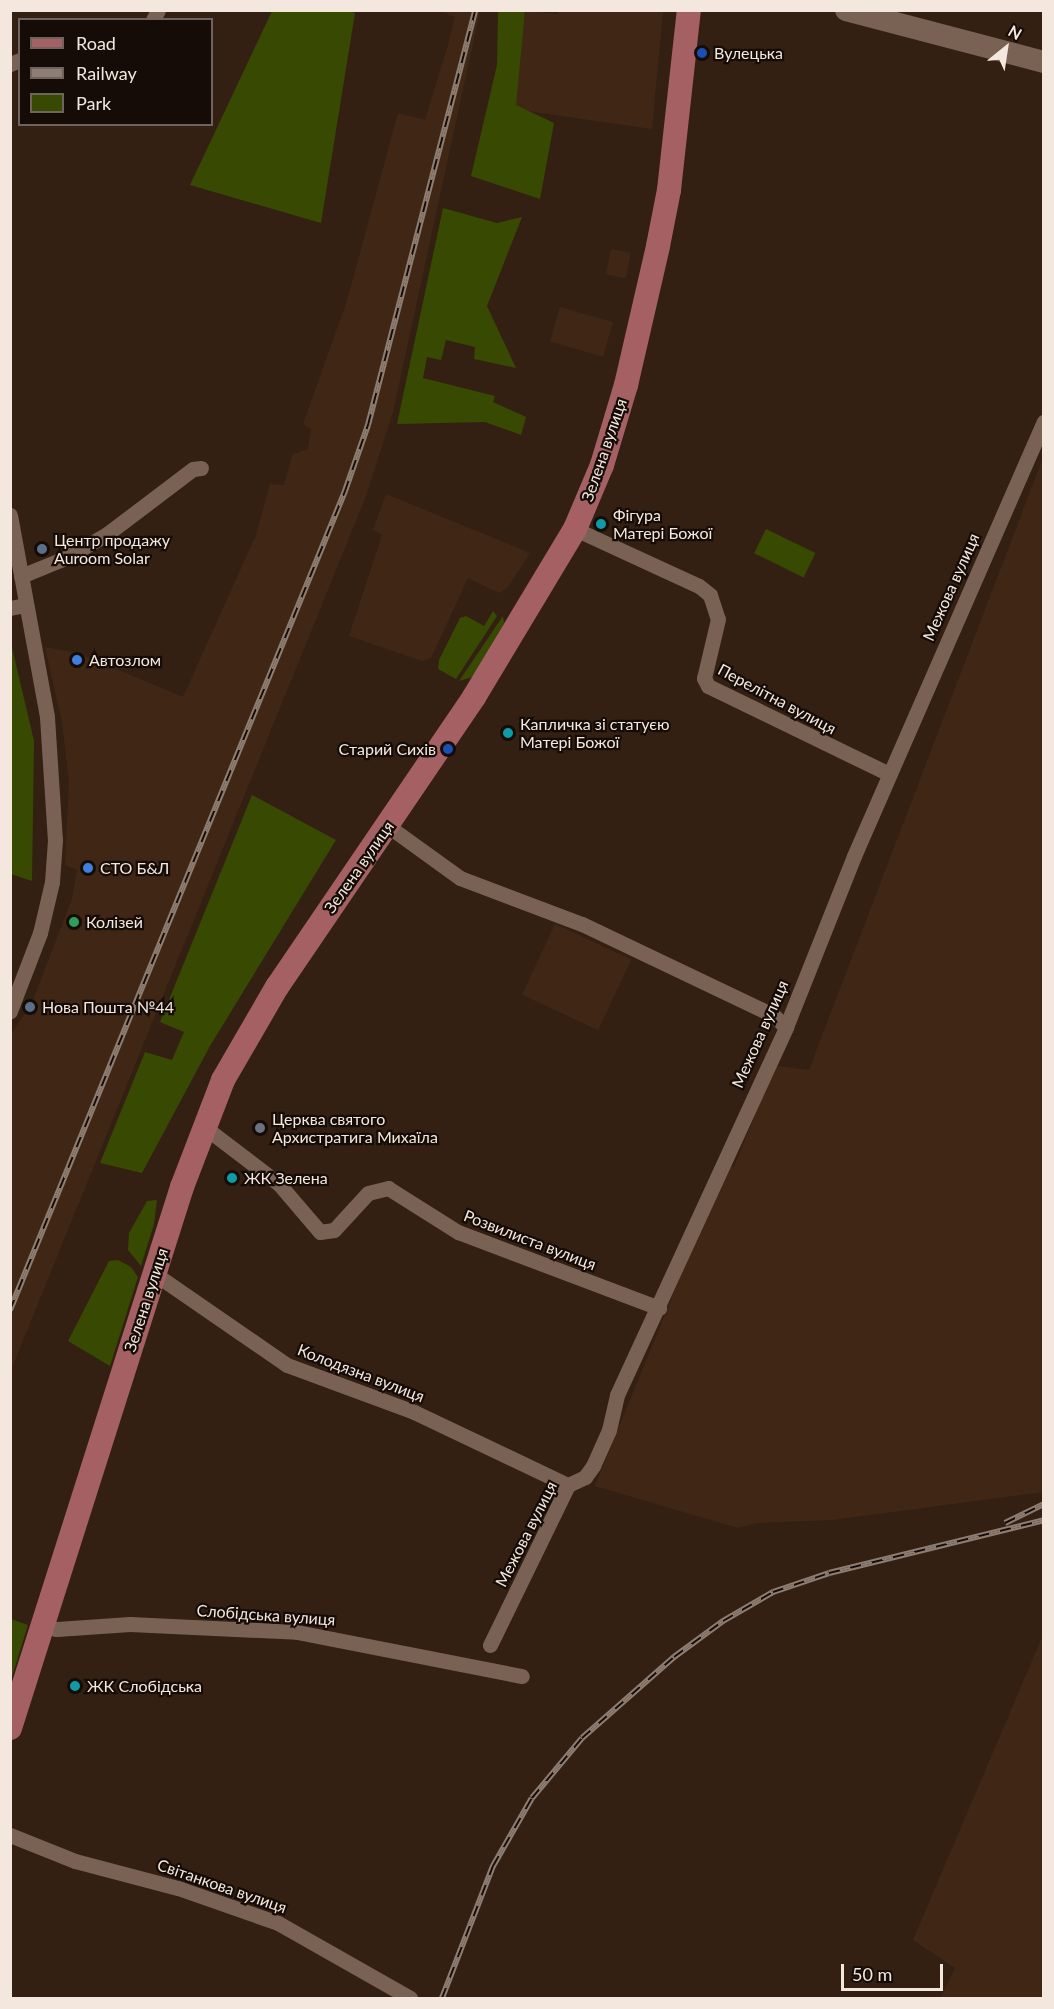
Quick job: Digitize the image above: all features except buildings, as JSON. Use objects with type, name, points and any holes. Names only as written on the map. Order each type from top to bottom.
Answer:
[{"type":"main road","name":"Зелена вулиця","points":[[10,1728],[203,1126],[259,1015],[474,697],[575,529],[615,426],[654,265],[669,190],[689,10]]},
{"type":"street","points":[[846,10],[1044,62]]},
{"type":"street","name":"Межова вулиця","points":[[490,1645],[568,1485],[585,1478],[593,1466],[609,1430],[617,1395],[659,1308],[786,1027],[889,774],[1044,422]]},
{"type":"street","points":[[21,576],[65,558],[107,534],[193,469],[201,468]]},
{"type":"street","points":[[10,515],[51,744],[55,840],[52,882],[40,933],[10,1011]]},
{"type":"street","name":"Перелітна вулиця","points":[[575,529],[699,586],[710,596],[718,619],[704,678],[708,686],[889,774]]},
{"type":"street","points":[[10,608],[26,605]]},
{"type":"street","points":[[388,826],[460,878],[582,924],[774,1015],[786,1027]]},
{"type":"street","name":"Розвилиста вулиця","points":[[203,1126],[279,1184],[320,1232],[334,1230],[368,1193],[388,1188],[458,1232],[659,1308]]},
{"type":"street","name":"Колодязна вулиця","points":[[155,1274],[287,1365],[414,1412],[568,1485]]},
{"type":"street","name":"Слобідська вулиця","points":[[41,1626],[57,1629],[130,1624],[297,1632],[522,1676]]},
{"type":"street","name":"Світанкова вулиця","points":[[10,1835],[75,1862],[178,1888],[278,1923],[410,1998]]},
{"type":"shaded area","points":[[559,10],[663,11],[652,129],[507,108],[526,11],[558,14]]},
{"type":"shaded area","points":[[441,11],[480,11],[393,412],[366,496],[11,1370],[11,1034],[31,1005],[72,899],[77,870],[65,865],[69,781],[62,722],[45,647],[78,653],[183,697],[256,535],[270,484],[284,485],[293,454],[308,449],[311,429],[303,424],[347,301],[398,113],[425,120],[448,45],[455,17]]},
{"type":"shaded area","points":[[611,249],[631,253],[626,278],[606,275]]},
{"type":"shaded area","points":[[560,307],[613,322],[603,357],[550,342]]},
{"type":"shaded area","points":[[1043,458],[1043,1492],[832,1520],[757,1523],[738,1528],[595,1486],[701,1226],[730,1166],[734,1167],[775,1066],[809,1070]]},
{"type":"shaded area","points":[[386,494],[530,553],[508,587],[499,593],[468,578],[431,658],[422,661],[349,636],[382,535],[373,530]]},
{"type":"shaded area","points":[[555,924],[631,959],[598,1030],[522,995]]},
{"type":"shaded area","points":[[1043,1635],[1043,1998],[940,1998],[955,1968],[913,1940]]},
{"type":"green space","points":[[272,11],[349,11],[355,13],[321,223],[190,185]]},
{"type":"green space","points":[[498,11],[525,11],[516,105],[554,123],[540,199],[471,176],[497,65]]},
{"type":"green space","points":[[443,208],[497,223],[522,217],[487,306],[516,368],[474,359],[475,347],[446,340],[441,360],[427,357],[423,378],[495,396],[493,402],[526,417],[521,435],[485,422],[397,424]]},
{"type":"green space","points":[[766,529],[815,553],[804,577],[754,553]]},
{"type":"green space","points":[[493,611],[497,616],[456,679],[438,669],[439,660],[460,618],[466,616],[484,626]]},
{"type":"green space","points":[[503,616],[504,623],[473,677],[459,681]]},
{"type":"green space","points":[[10,639],[34,741],[32,881],[11,874]]},
{"type":"green space","points":[[252,795],[336,840],[210,1046],[142,1173],[100,1163],[145,1052],[172,1060],[184,1032],[160,1022]]},
{"type":"green space","points":[[157,1200],[154,1224],[141,1266],[128,1250],[129,1233],[147,1201]]},
{"type":"green space","points":[[118,1260],[131,1267],[138,1277],[110,1366],[68,1341],[109,1261]]},
{"type":"green space","points":[[10,1619],[28,1625],[11,1680]]},
{"type":"railway","points":[[10,1310],[345,491],[368,425],[475,10]]},
{"type":"railway","points":[[1005,1523],[1044,1504]]},
{"type":"railway","points":[[442,1998],[493,1866],[532,1798],[582,1738],[674,1657],[723,1621],[773,1592],[829,1573],[1044,1520]]},
{"type":"place","name":"Вулецька","points":[[702,53]]},
{"type":"place","name":"Фігура Матері Божої","points":[[601,524]]},
{"type":"place","name":"Центр продажу Auroom Solar","points":[[42,549]]},
{"type":"place","name":"Автозлом","points":[[77,660]]},
{"type":"place","name":"Капличка зі статуєю Матері Божої","points":[[508,733]]},
{"type":"place","name":"Старий Сихів","points":[[448,749]]},
{"type":"place","name":"СТО Б&Л","points":[[88,868]]},
{"type":"place","name":"Колізей","points":[[74,922]]},
{"type":"place","name":"Нова Пошта №44","points":[[30,1007]]},
{"type":"place","name":"Церква святого Архистратига Михаїла","points":[[260,1128]]},
{"type":"place","name":"ЖК Зелена","points":[[232,1178]]},
{"type":"place","name":"ЖК Слобідська","points":[[75,1686]]}]
